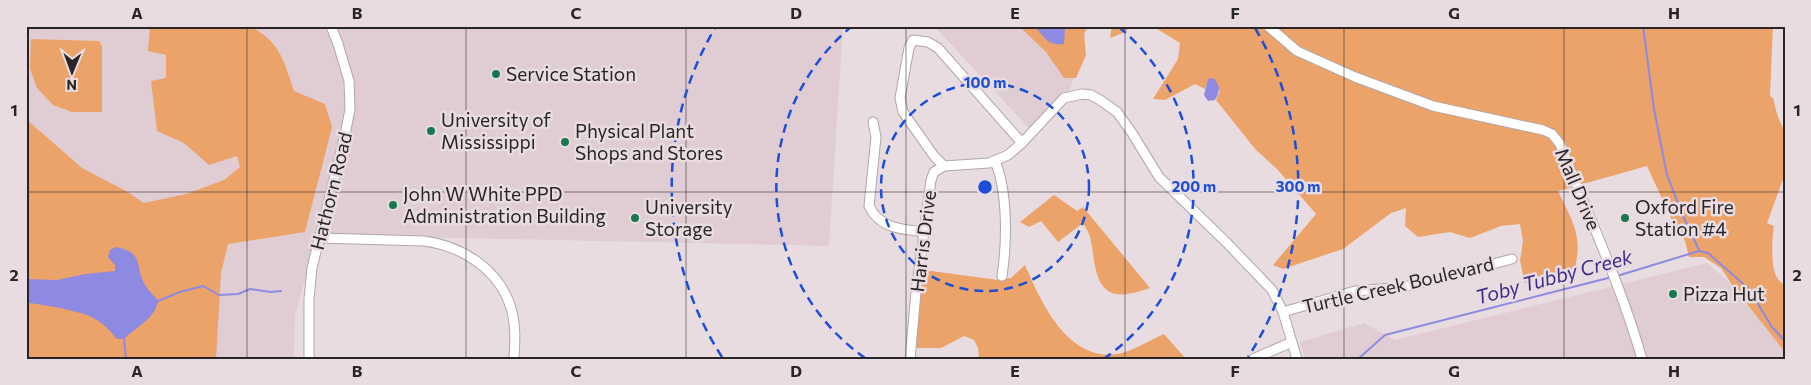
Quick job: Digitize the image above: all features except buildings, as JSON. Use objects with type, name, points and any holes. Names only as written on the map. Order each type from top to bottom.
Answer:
[{"type":"street","name":"Hathorn Road","points":[[309,359],[309,299],[312,268],[350,109],[348,81],[331,26]]},
{"type":"street","name":"Mall Drive","points":[[1268,26],[1297,51],[1321,64],[1403,96],[1433,106],[1526,126],[1552,134],[1560,144],[1611,270],[1642,359]]},
{"type":"street","points":[[944,166],[934,156],[903,112],[900,98],[908,48],[913,40],[928,42],[938,48],[1022,144]]},
{"type":"street","name":"Harris Drive","points":[[910,359],[932,174],[936,169],[944,166],[995,161],[1008,155],[1022,144],[1064,98],[1082,94],[1091,95],[1117,112],[1132,132],[1159,177],[1272,290],[1283,312],[1297,359]]},
{"type":"street","points":[[874,122],[876,137],[870,206],[873,214],[890,227],[924,232]]},
{"type":"street","points":[[995,161],[1000,172],[1006,227],[1002,276]]},
{"type":"street","points":[[319,238],[439,243],[457,249],[475,259],[502,288],[511,308],[515,330],[514,359]]},
{"type":"street","name":"Turtle Creek Boulevard","points":[[1283,312],[1356,291],[1404,287],[1512,259]]},
{"type":"street","points":[[1253,359],[1292,342]]},
{"type":"shaded area","name":"University of Mississippi","points":[[26,26],[843,26],[829,246],[317,235],[295,316],[294,359],[26,359]]},
{"type":"shaded area","points":[[150,26],[248,26],[267,37],[274,44],[287,70],[294,91],[325,104],[332,127],[305,232],[228,244],[221,273],[216,359],[26,359],[26,119],[82,168],[126,191],[144,203],[186,194],[224,180],[240,167],[237,156],[209,165],[184,143],[157,131],[151,81],[166,78],[166,55],[148,51]]},
{"type":"shaded area","points":[[934,26],[1088,26],[1070,90],[1030,129]]},
{"type":"shaded area","points":[[1019,26],[1088,26],[1084,33],[1086,55],[1076,78],[1064,78],[1046,52]]},
{"type":"shaded area","points":[[1029,26],[1065,26],[1064,44],[1050,42],[1036,28]]},
{"type":"shaded area","points":[[1112,26],[1131,26],[1125,32],[1110,38]]},
{"type":"shaded area","points":[[1150,26],[1773,26],[1770,96],[1773,98],[1785,133],[1785,174],[1767,223],[1774,226],[1772,250],[1775,273],[1785,285],[1785,352],[1732,285],[1721,268],[1704,257],[1689,257],[1685,241],[1680,232],[1677,231],[1647,166],[1558,191],[1569,213],[1577,239],[1578,249],[1574,273],[1525,283],[1520,261],[1523,241],[1520,224],[1501,226],[1470,238],[1450,232],[1418,237],[1405,226],[1406,208],[1391,213],[1343,249],[1283,269],[1273,265],[1316,214],[1277,169],[1256,150],[1216,100],[1220,91],[1208,80],[1205,89],[1195,84],[1165,100],[1153,99],[1178,59],[1180,43]]},
{"type":"shaded area","points":[[31,39],[99,41],[102,46],[102,112],[72,112],[53,105],[37,88],[30,69]]},
{"type":"shaded area","points":[[1213,78],[1219,91],[1215,100],[1208,101],[1204,95],[1208,79]]},
{"type":"shaded area","points":[[1054,195],[1077,211],[1083,207],[1150,288],[1125,294],[1116,294],[1108,291],[1096,270],[1092,244],[1083,223],[1058,242],[1041,221],[1029,227],[1020,222]]},
{"type":"shaded area","points":[[116,247],[135,256],[145,285],[158,301],[149,318],[124,339],[117,339],[104,325],[92,317],[60,308],[29,303],[26,300],[26,279],[57,280],[85,274],[115,271],[115,265],[108,257],[110,250]]},
{"type":"shaded area","points":[[1707,263],[1732,285],[1785,352],[1785,359],[1305,359],[1300,342],[1364,323],[1395,340]]},
{"type":"shaded area","points":[[1025,265],[1049,313],[1072,341],[1087,350],[1103,354],[1122,353],[1164,334],[1186,359],[979,359],[978,348],[974,340],[964,336],[941,348],[917,348],[916,333],[924,270],[998,280],[1011,278]]},
{"type":"waterway","points":[[1643,26],[1654,109],[1667,175],[1699,250]]},
{"type":"waterway","name":"Toby Tubby Creek","points":[[1617,276],[1699,251],[1708,253],[1749,289],[1772,327],[1785,341]]},
{"type":"waterway","name":"Toby Tubby Creek","points":[[1358,359],[1385,335],[1612,277]]},
{"type":"waterway","points":[[158,301],[180,292],[203,286],[219,295],[238,294],[250,289],[270,292],[281,291]]},
{"type":"waterway","name":"Toby Tubby Creek","points":[[124,339],[126,359]]},
{"type":"place","name":"Service Station","points":[[496,74]]},
{"type":"place","name":"University of Mississippi","points":[[431,131]]},
{"type":"place","name":"Physical Plant Shops and Stores","points":[[565,142]]},
{"type":"place","name":"John W White PPD Administration Building","points":[[393,205]]},
{"type":"place","name":"University Storage","points":[[635,218]]},
{"type":"place","name":"Oxford Fire Station #4","points":[[1625,218]]},
{"type":"place","name":"Pizza Hut","points":[[1673,294]]}]
